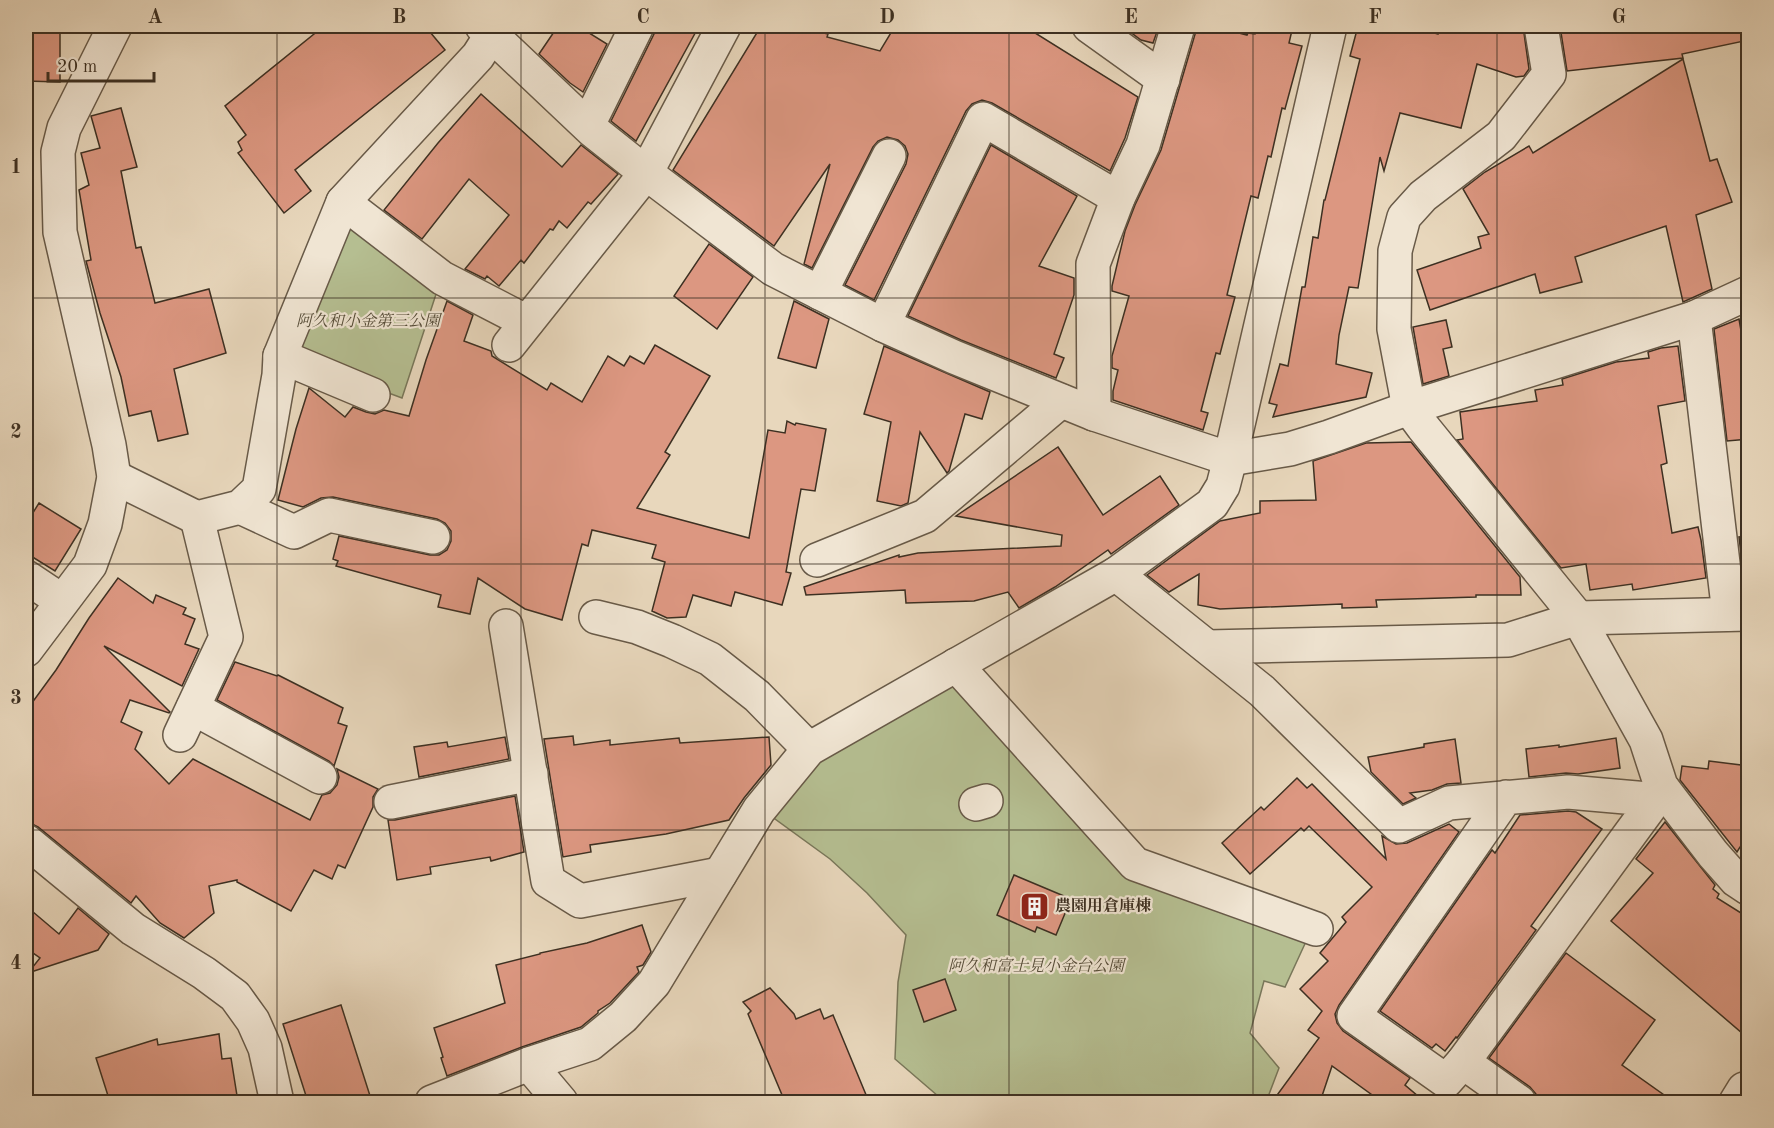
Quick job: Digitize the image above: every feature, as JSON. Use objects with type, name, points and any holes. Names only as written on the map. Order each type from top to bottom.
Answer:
[{"type":"street","points":[[26,650],[90,565],[105,524],[114,477],[110,445],[60,232],[58,152],[64,128],[115,26]]},
{"type":"street","points":[[588,125],[638,26]]},
{"type":"street","points":[[343,202],[518,333],[646,173],[724,26]]},
{"type":"street","points":[[1089,26],[1163,79]]},
{"type":"street","points":[[1094,414],[1093,264],[1118,198],[1143,145],[1178,26]]},
{"type":"street","points":[[432,1102],[529,1064],[590,1044],[624,1017],[658,978],[759,810],[809,749],[1116,574],[1212,504],[1223,486],[1230,459],[1330,26]]},
{"type":"street","points":[[1542,26],[1549,74],[1501,136],[1423,196],[1404,217],[1395,251],[1394,329],[1409,408],[1578,618],[1646,740],[1664,789],[1713,854],[1736,880],[1749,888]]},
{"type":"street","points":[[114,477],[197,518],[240,507],[259,489],[279,375],[280,356],[343,202],[478,56],[488,28],[588,125],[646,173],[773,268],[883,326],[1094,414],[1230,459],[1290,449],[1329,437],[1409,408],[1694,318],[1749,293]]},
{"type":"street","points":[[883,326],[983,119],[1118,198]]},
{"type":"street","points":[[820,293],[889,156]]},
{"type":"street","points":[[1208,647],[1508,640],[1578,618],[1739,614],[1694,318]]},
{"type":"street","points":[[280,356],[373,395]]},
{"type":"street","points":[[817,560],[925,516],[1061,400]]},
{"type":"street","points":[[240,507],[294,532],[329,514],[433,537]]},
{"type":"street","points":[[197,518],[226,637],[187,722],[320,777]]},
{"type":"street","points":[[1116,574],[1262,691],[1399,826],[1449,804],[1568,792],[1648,799],[1664,789]]},
{"type":"street","points":[[26,577],[62,601]]},
{"type":"street","points":[[596,617],[637,627],[710,659],[757,696],[809,749]]},
{"type":"street","points":[[506,626],[548,881],[580,901],[720,874]]},
{"type":"street","points":[[956,665],[1136,864],[1316,929]]},
{"type":"street","points":[[391,802],[531,774]]},
{"type":"street","points":[[1506,797],[1354,1016],[1446,1081],[1463,1062],[1664,789]]},
{"type":"street","points":[[26,842],[133,929],[204,973],[235,996],[253,1021],[265,1048],[277,1102]]},
{"type":"street","points":[[1463,1062],[1519,1102]]},
{"type":"street","points":[[529,1064],[561,1102]]},
{"type":"green space","name":"阿久和小金第三公園","points":[[351,214],[440,282],[402,398],[292,357]]},
{"type":"green space","name":"阿久和富士見小金台公園","points":[[948,674],[1127,867],[1309,935],[1285,987],[1264,981],[1250,1033],[1279,1068],[1266,1102],[945,1102],[895,1059],[898,982],[906,935],[867,893],[830,859],[771,816],[803,771]]},
{"type":"building","points":[[26,26],[60,26],[60,82],[26,81]]},
{"type":"building","points":[[324,26],[425,26],[445,50],[295,170],[311,191],[284,213],[238,153],[242,150],[238,142],[246,135],[225,106]]},
{"type":"building","points":[[558,26],[578,26],[607,44],[583,92],[539,54]]},
{"type":"building","points":[[656,26],[699,26],[636,141],[611,121]]},
{"type":"building","points":[[761,26],[795,26],[880,51],[895,26],[1024,26],[1138,97],[1125,138],[1110,171],[992,103],[982,100],[972,104],[966,111],[874,300],[845,285],[906,164],[908,154],[905,146],[898,140],[887,137],[878,141],[873,147],[812,268],[804,264],[830,164],[774,246],[673,170]]},
{"type":"building","points":[[1129,26],[1159,26],[1153,43],[1141,40],[1129,31]]},
{"type":"building","points":[[1196,26],[1212,26],[1247,35],[1248,33],[1255,34],[1257,26],[1293,26],[1289,43],[1302,46],[1285,109],[1282,108],[1271,157],[1268,156],[1258,198],[1251,196],[1227,295],[1235,297],[1220,354],[1216,353],[1201,411],[1208,413],[1203,430],[1113,400],[1118,370],[1112,368],[1112,356],[1129,296],[1112,291],[1125,231],[1161,150]]},
{"type":"building","points":[[1358,26],[1410,26],[1438,34],[1440,26],[1523,26],[1529,69],[1524,76],[1516,77],[1477,64],[1461,128],[1400,113],[1384,171],[1380,157],[1358,288],[1349,287],[1339,335],[1336,364],[1372,373],[1366,397],[1273,417],[1277,405],[1269,403],[1280,364],[1288,366],[1313,237],[1318,238],[1324,200],[1360,59],[1350,56]]},
{"type":"building","points":[[1560,26],[1749,26],[1749,40],[1682,54],[1683,58],[1567,71]]},
{"type":"building","points":[[1683,59],[1710,161],[1717,159],[1732,202],[1696,215],[1712,289],[1683,302],[1666,226],[1575,257],[1582,282],[1540,293],[1535,274],[1430,310],[1417,270],[1481,248],[1478,237],[1489,234],[1463,189],[1485,172],[1529,146],[1533,153]]},
{"type":"building","points":[[481,94],[562,167],[581,145],[618,174],[591,204],[588,202],[567,228],[559,221],[553,230],[550,229],[524,263],[521,260],[499,286],[487,276],[485,279],[465,269],[509,215],[469,179],[422,239],[384,210]]},
{"type":"building","points":[[121,108],[137,167],[121,171],[136,248],[141,247],[155,303],[209,289],[226,353],[174,369],[188,434],[158,441],[151,411],[129,416],[121,377],[86,261],[91,260],[79,190],[89,185],[81,153],[100,148],[91,116]]},
{"type":"building","points":[[991,145],[1077,196],[1039,266],[1074,278],[1074,295],[1054,354],[1064,358],[1056,378],[908,316]]},
{"type":"building","points":[[709,244],[753,277],[717,329],[674,296]]},
{"type":"building","points":[[447,301],[473,315],[464,341],[491,351],[492,356],[547,390],[551,383],[582,402],[608,356],[624,366],[630,356],[644,364],[655,345],[710,376],[665,452],[670,455],[637,508],[749,538],[768,430],[785,433],[787,421],[795,425],[796,423],[826,429],[815,491],[801,489],[786,572],[791,573],[782,605],[735,592],[731,606],[693,595],[686,617],[667,618],[652,611],[665,562],[652,558],[656,545],[592,530],[588,546],[582,544],[562,620],[525,609],[478,578],[470,614],[438,607],[441,595],[336,566],[338,561],[333,559],[339,536],[430,555],[439,555],[447,550],[451,541],[451,531],[445,523],[437,519],[333,497],[321,498],[303,507],[278,500],[309,388],[345,417],[353,407],[375,414],[384,410],[409,416]]},
{"type":"building","points":[[794,301],[829,319],[816,368],[778,358]]},
{"type":"building","points":[[1739,319],[1749,377],[1749,439],[1727,441],[1714,329]]},
{"type":"building","points":[[1446,320],[1452,347],[1443,349],[1449,376],[1423,384],[1413,327]]},
{"type":"building","points":[[884,346],[990,392],[982,419],[965,414],[947,473],[920,432],[908,503],[901,506],[877,501],[891,422],[864,414]]},
{"type":"building","points":[[1678,346],[1685,401],[1658,406],[1667,463],[1661,465],[1672,533],[1698,527],[1706,578],[1633,590],[1632,584],[1590,590],[1586,564],[1561,568],[1457,440],[1463,439],[1460,412],[1537,401],[1535,390],[1563,385],[1562,379],[1616,362],[1649,358],[1648,352]]},
{"type":"building","points":[[1411,442],[1520,577],[1521,595],[1376,600],[1377,607],[1342,608],[1342,604],[1220,609],[1198,605],[1199,574],[1169,592],[1147,575],[1220,521],[1260,513],[1260,501],[1316,500],[1313,461],[1366,443]]},
{"type":"building","points":[[1058,447],[1103,515],[1160,476],[1179,505],[1111,554],[1108,550],[1055,587],[1019,608],[1008,592],[974,601],[906,603],[905,590],[806,595],[804,587],[899,555],[899,557],[918,553],[1061,546],[1062,535],[956,516]]},
{"type":"building","points":[[39,503],[81,529],[55,571],[26,553],[26,524]]},
{"type":"building","points":[[1749,536],[1749,570],[1743,571],[1739,537]]},
{"type":"building","points":[[118,578],[153,603],[156,595],[186,608],[183,614],[195,619],[185,644],[199,649],[182,686],[104,646],[170,712],[130,700],[121,722],[142,732],[135,749],[169,784],[193,759],[310,820],[322,795],[330,793],[337,785],[339,777],[337,769],[378,789],[373,797],[373,807],[345,868],[338,865],[332,879],[314,870],[291,911],[237,880],[209,886],[214,913],[184,938],[160,923],[136,896],[131,903],[38,827],[26,823],[26,711]]},
{"type":"building","points":[[235,662],[278,675],[343,708],[338,723],[347,726],[334,766],[329,761],[217,700]]},
{"type":"building","points":[[573,736],[574,745],[610,740],[610,745],[679,738],[680,743],[769,737],[771,765],[729,820],[666,834],[590,845],[591,852],[563,857],[544,739]]},
{"type":"building","points":[[505,737],[509,759],[419,777],[414,747],[447,742],[448,747]]},
{"type":"building","points":[[1616,738],[1620,768],[1578,774],[1529,777],[1526,749],[1559,745],[1559,747]]},
{"type":"building","points":[[1455,739],[1461,783],[1410,793],[1416,798],[1403,804],[1371,772],[1368,757]]},
{"type":"building","points":[[1709,761],[1749,766],[1749,848],[1740,847],[1737,852],[1680,780],[1682,766],[1708,769]]},
{"type":"building","points":[[1297,778],[1307,788],[1312,784],[1386,859],[1382,836],[1396,844],[1407,843],[1449,824],[1459,832],[1335,1014],[1337,1023],[1343,1031],[1410,1078],[1405,1085],[1425,1102],[1382,1102],[1332,1066],[1320,1102],[1272,1102],[1319,1038],[1308,1030],[1322,1011],[1300,989],[1328,961],[1320,953],[1346,922],[1342,917],[1372,887],[1309,826],[1304,831],[1301,828],[1250,874],[1222,843],[1261,807],[1264,810]]},
{"type":"building","points":[[515,796],[524,852],[491,861],[490,857],[430,867],[431,874],[397,880],[388,820]]},
{"type":"building","points":[[1576,812],[1602,829],[1531,926],[1536,930],[1445,1051],[1436,1044],[1432,1048],[1380,1011],[1492,850],[1495,853],[1520,815]]},
{"type":"building","points":[[1665,822],[1715,885],[1713,889],[1719,894],[1717,898],[1749,918],[1749,1039],[1611,921],[1653,873],[1636,859]]},
{"type":"building","name":"農園用倉庫棟","points":[[1014,875],[1071,899],[1056,935],[1037,927],[1035,932],[997,915]]},
{"type":"building","points":[[26,906],[59,934],[78,908],[109,934],[98,950],[28,973],[40,958],[26,948]]},
{"type":"building","points":[[642,925],[651,952],[643,965],[637,967],[639,972],[610,1003],[581,1027],[447,1076],[434,1028],[505,1003],[496,965],[587,943]]},
{"type":"building","points":[[1566,953],[1655,1020],[1622,1065],[1674,1102],[1538,1102],[1536,1094],[1530,1087],[1489,1058]]},
{"type":"building","points":[[945,979],[956,1010],[924,1022],[913,990]]},
{"type":"building","points":[[770,988],[796,1019],[820,1009],[824,1019],[833,1015],[869,1102],[785,1102],[748,1014],[751,1011],[743,1002]]},
{"type":"building","points":[[341,1005],[372,1102],[308,1102],[283,1024]]},
{"type":"building","points":[[219,1034],[222,1059],[231,1058],[238,1102],[110,1102],[96,1058],[157,1039],[158,1045]]},
{"type":"place","name":"農園用倉庫棟","points":[[1034,907]]}]
